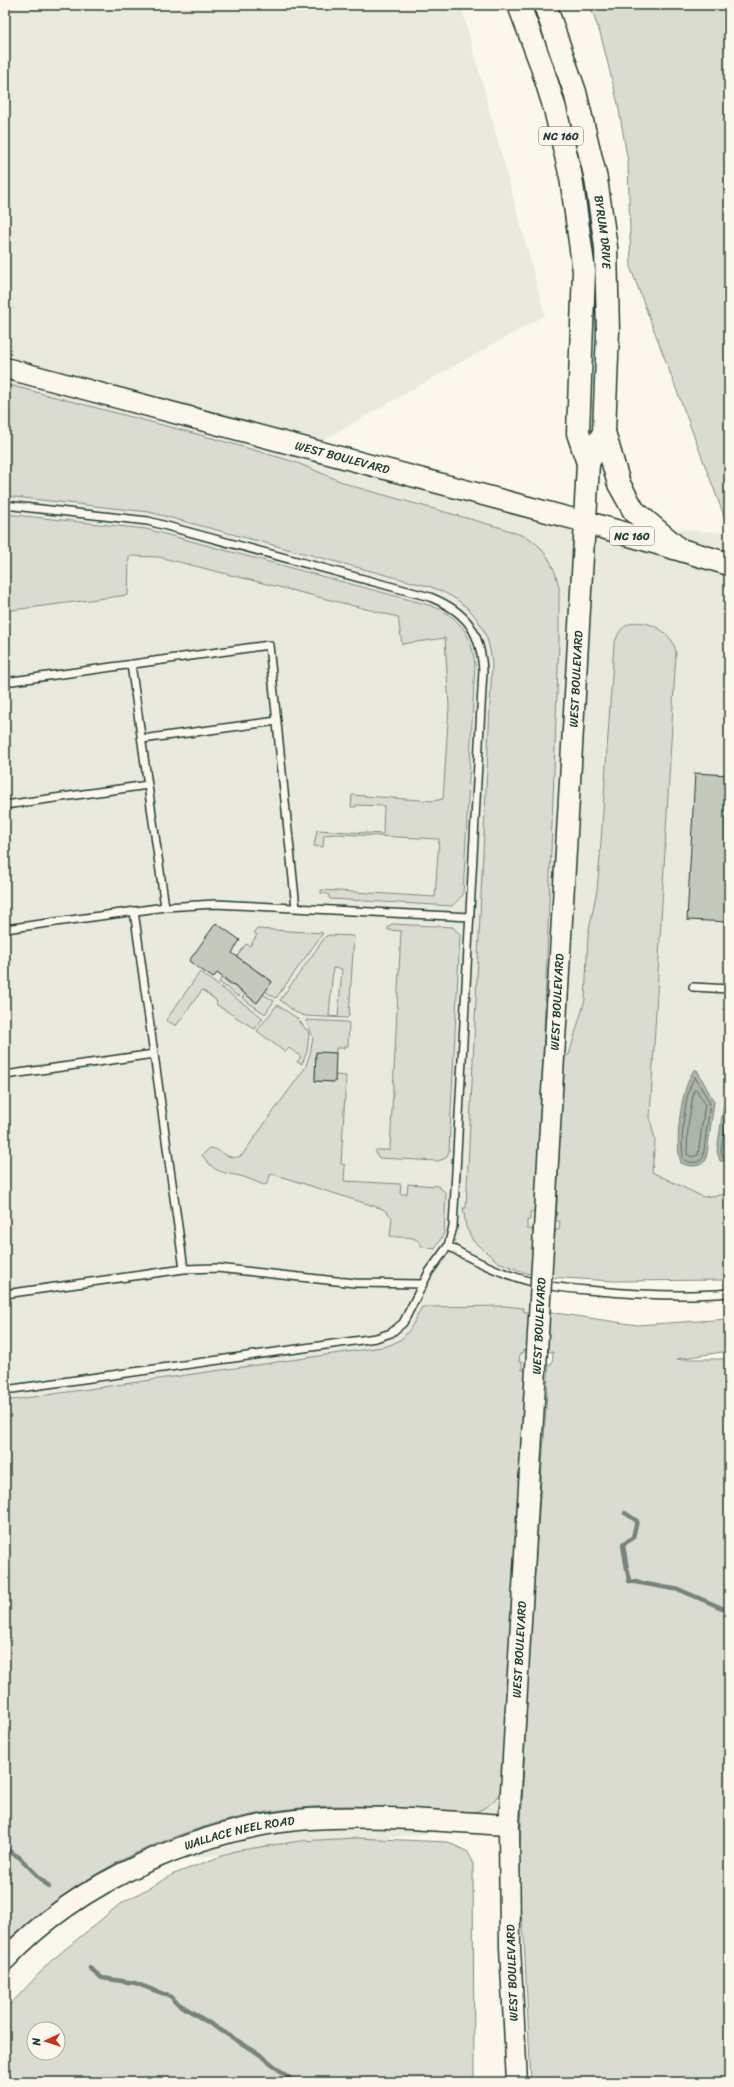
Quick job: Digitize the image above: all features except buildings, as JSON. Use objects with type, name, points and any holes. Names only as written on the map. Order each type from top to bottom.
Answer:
[{"type":"main road","name":"BYRUM DRIVE","points":[[520,5],[553,102],[571,177],[584,271],[578,433],[588,463],[585,522]]},
{"type":"main road","name":"BYRUM DRIVE","points":[[545,5],[576,92],[596,179],[606,247],[608,331],[604,432],[588,463]]},
{"type":"main road","points":[[604,432],[613,470],[634,511],[679,550]]},
{"type":"main road","name":"NC 160","points":[[585,522],[729,564]]},
{"type":"street","name":"WEST BOULEVARD","points":[[5,368],[585,522],[509,1825],[510,1947],[517,2082]]},
{"type":"street","name":"WALLACE NEEL ROAD","points":[[5,1960],[43,1926],[102,1885],[142,1863],[185,1845],[214,1836],[282,1822],[318,1819],[381,1818],[509,1825]]},
{"type":"lane","points":[[5,505],[148,521],[430,597],[449,605],[464,616],[475,631],[482,650],[483,670],[453,1227],[448,1246],[423,1284],[403,1323],[397,1329],[384,1336],[5,1390]]},
{"type":"lane","points":[[5,682],[269,644],[296,908]]},
{"type":"lane","points":[[131,664],[165,906]]},
{"type":"lane","points":[[142,739],[277,721]]},
{"type":"lane","points":[[5,805],[148,785]]},
{"type":"lane","points":[[5,929],[165,906],[215,904],[470,917]]},
{"type":"lane","points":[[134,911],[184,1269]]},
{"type":"lane","points":[[693,987],[729,989]]},
{"type":"lane","points":[[5,1075],[154,1054]]},
{"type":"lane","points":[[448,1246],[468,1258],[514,1276],[558,1287],[636,1294],[706,1295],[729,1293]]},
{"type":"lane","points":[[5,1294],[184,1269],[217,1268],[355,1283],[423,1284]]},
{"type":"shaded area","points":[[5,5],[461,5],[545,315],[309,448],[585,522],[729,533],[729,1199],[547,1236],[509,1825],[142,1863],[5,1946]]},
{"type":"shaded area","points":[[590,5],[729,5],[729,529],[631,269],[628,162],[618,104],[601,36]]},
{"type":"shaded area","points":[[5,384],[212,438],[295,462],[352,486],[502,528],[529,538],[539,546],[549,559],[555,572],[559,587],[559,642],[539,1161],[534,1212],[530,1212],[530,1220],[527,1220],[527,1229],[559,1230],[560,1221],[556,1221],[563,1061],[565,1056],[569,1055],[585,1000],[588,935],[597,890],[600,857],[614,644],[621,630],[627,625],[640,622],[662,631],[673,642],[676,652],[650,1118],[655,1140],[652,1172],[703,1197],[729,1194],[729,1280],[613,1281],[547,1277],[526,1273],[498,1262],[473,1241],[466,1227],[463,1208],[466,1208],[492,665],[487,637],[475,616],[456,599],[431,587],[149,512],[5,496]]},
{"type":"shaded area","points":[[5,514],[146,529],[429,605],[448,614],[456,620],[467,634],[475,664],[463,895],[452,906],[330,899],[328,894],[321,893],[321,890],[435,897],[439,839],[337,834],[324,835],[323,847],[314,846],[317,830],[383,834],[384,806],[356,805],[356,807],[351,807],[352,795],[433,801],[443,799],[449,707],[445,638],[402,644],[398,617],[159,557],[129,556],[128,595],[5,611]]},
{"type":"shaded area","points":[[392,924],[453,927],[460,935],[449,1151],[446,1158],[438,1161],[379,1158],[376,1154],[376,1150],[390,1150],[401,931],[388,930],[388,927]]},
{"type":"shaded area","points":[[257,929],[323,933],[276,998],[265,991],[272,981],[237,957],[246,944],[250,946],[257,935],[254,933]]},
{"type":"shaded area","points":[[326,936],[354,936],[349,1016],[347,1018],[305,1016],[295,1012],[280,1000]],"holes":[[[333,968],[342,969],[338,1017],[329,1016]]]},
{"type":"shaded area","points":[[200,972],[263,1018],[255,1029],[217,1005],[216,1000],[202,990],[176,1026],[166,1020]]},
{"type":"shaded area","points":[[222,978],[242,992],[239,997],[219,982]]},
{"type":"shaded area","points":[[245,994],[263,994],[274,1001],[265,1014],[242,998]]},
{"type":"shaded area","points":[[277,1005],[297,1018],[309,1033],[307,1052],[302,1064],[297,1062],[301,1057],[289,1048],[285,1052],[257,1031]]},
{"type":"shaded area","points":[[306,1020],[349,1023],[348,1046],[344,1046],[344,1048],[336,1048],[336,1053],[316,1053],[315,1081],[335,1082],[335,1075],[346,1076],[341,1164],[345,1165],[344,1181],[401,1184],[400,1194],[407,1194],[408,1184],[438,1186],[446,1193],[444,1233],[435,1249],[422,1247],[417,1240],[413,1238],[390,1236],[392,1217],[383,1209],[273,1174],[270,1175],[268,1183],[264,1185],[218,1170],[210,1165],[202,1155],[210,1148],[230,1157],[238,1157],[242,1155],[305,1068],[310,1054],[313,1038]]},
{"type":"shaded area","points":[[506,1306],[523,1308],[524,1312],[555,1313],[637,1325],[729,1319],[729,1351],[677,1359],[729,1359],[729,2082],[531,2082],[524,1938],[518,1890],[529,1656],[549,1364],[552,1364],[553,1352],[523,1350],[522,1353],[520,1353],[519,1362],[522,1362],[522,1370],[526,1370],[504,1782],[497,1797],[489,1805],[475,1812],[352,1806],[311,1807],[268,1812],[227,1821],[186,1833],[146,1848],[71,1890],[37,1915],[5,1944],[5,1401],[382,1347],[390,1345],[407,1333],[422,1307]]},
{"type":"shaded area","points":[[356,1838],[448,1842],[468,1852],[473,1862],[474,2082],[5,2082],[5,2010],[51,1961],[120,1904],[174,1874],[235,1851],[300,1841]]},
{"type":"water","points":[[694,1070],[697,1070],[714,1102],[706,1160],[697,1166],[681,1163],[678,1143],[682,1102],[689,1078]]},
{"type":"water","points":[[729,1098],[729,1161],[720,1161],[717,1151],[724,1103]]},
{"type":"waterway","points":[[625,1513],[637,1521],[633,1537],[623,1545],[629,1581],[680,1590],[729,1611]]},
{"type":"waterway","points":[[5,1849],[19,1857],[49,1887]]},
{"type":"waterway","points":[[90,1968],[102,1978],[135,1983],[172,1997],[174,2001],[262,2056],[294,2082]]}]
